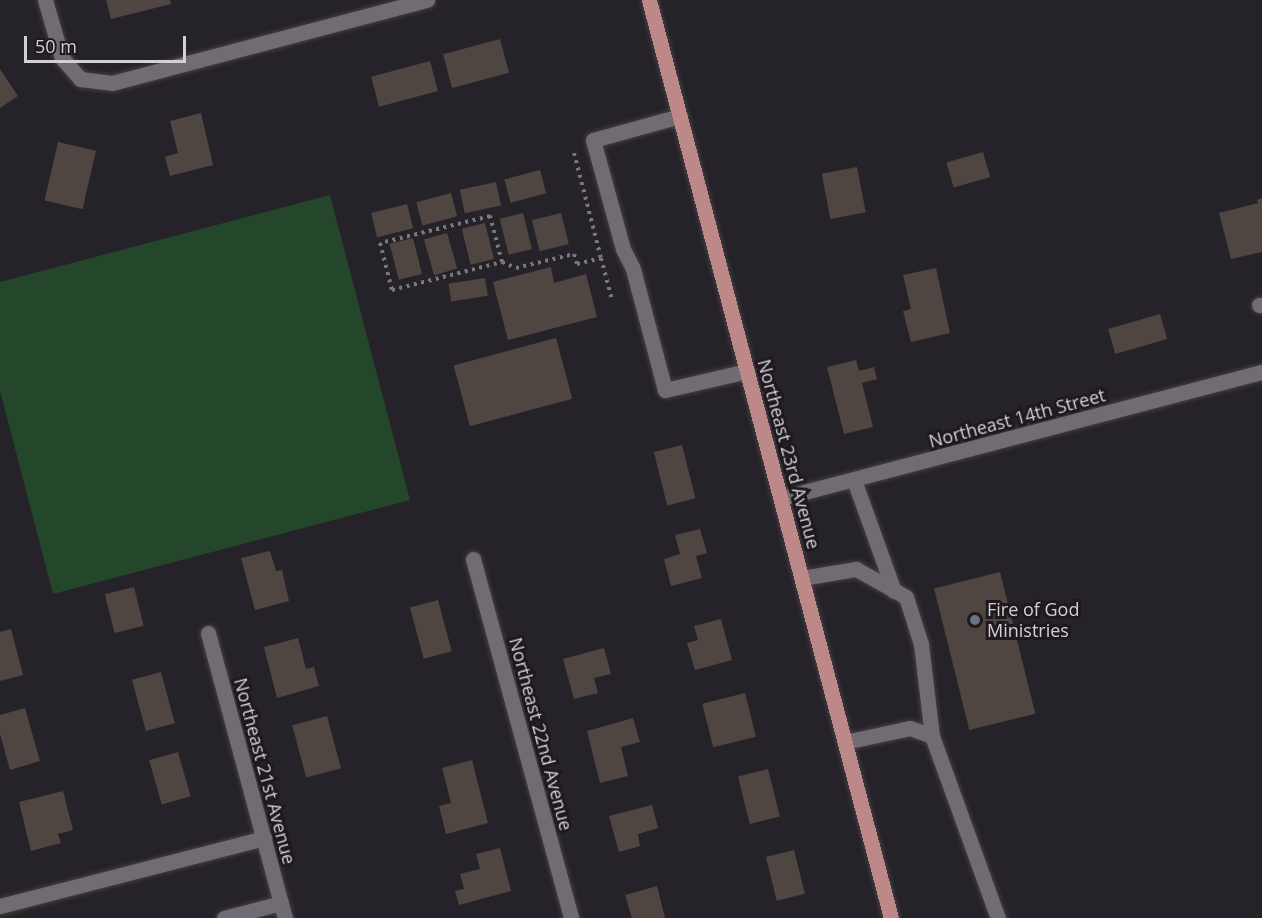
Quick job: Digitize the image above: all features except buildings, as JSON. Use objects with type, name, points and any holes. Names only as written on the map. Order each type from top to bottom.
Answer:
[{"type":"main road","name":"Northeast 23rd Avenue","points":[[650,0],[891,918]]},
{"type":"street","points":[[45,0],[62,58],[80,80],[112,83],[427,0]]},
{"type":"street","points":[[680,116],[592,140],[623,249],[633,269],[665,390],[747,370]]},
{"type":"street","name":"Northeast 14th Street","points":[[781,498],[1262,372]]},
{"type":"street","points":[[854,480],[894,591]]},
{"type":"street","name":"Northeast 22nd Avenue","points":[[473,559],[571,918]]},
{"type":"street","points":[[802,578],[856,569],[906,597],[921,644],[932,736],[998,918]]},
{"type":"street","name":"Northeast 21st Avenue","points":[[208,633],[283,910]]},
{"type":"street","points":[[845,742],[910,728],[932,736]]},
{"type":"street","points":[[0,906],[264,838]]},
{"type":"street","points":[[224,918],[283,910]]},
{"type":"path","points":[[574,153],[612,300]]},
{"type":"path","points":[[502,262],[490,216],[381,243],[392,290],[502,262],[516,268],[574,254],[577,264],[603,258]]},
{"type":"green space","points":[[330,195],[410,500],[53,594],[0,391],[0,282]]},
{"type":"place","name":"Fire of God Ministries","points":[[975,620]]}]
